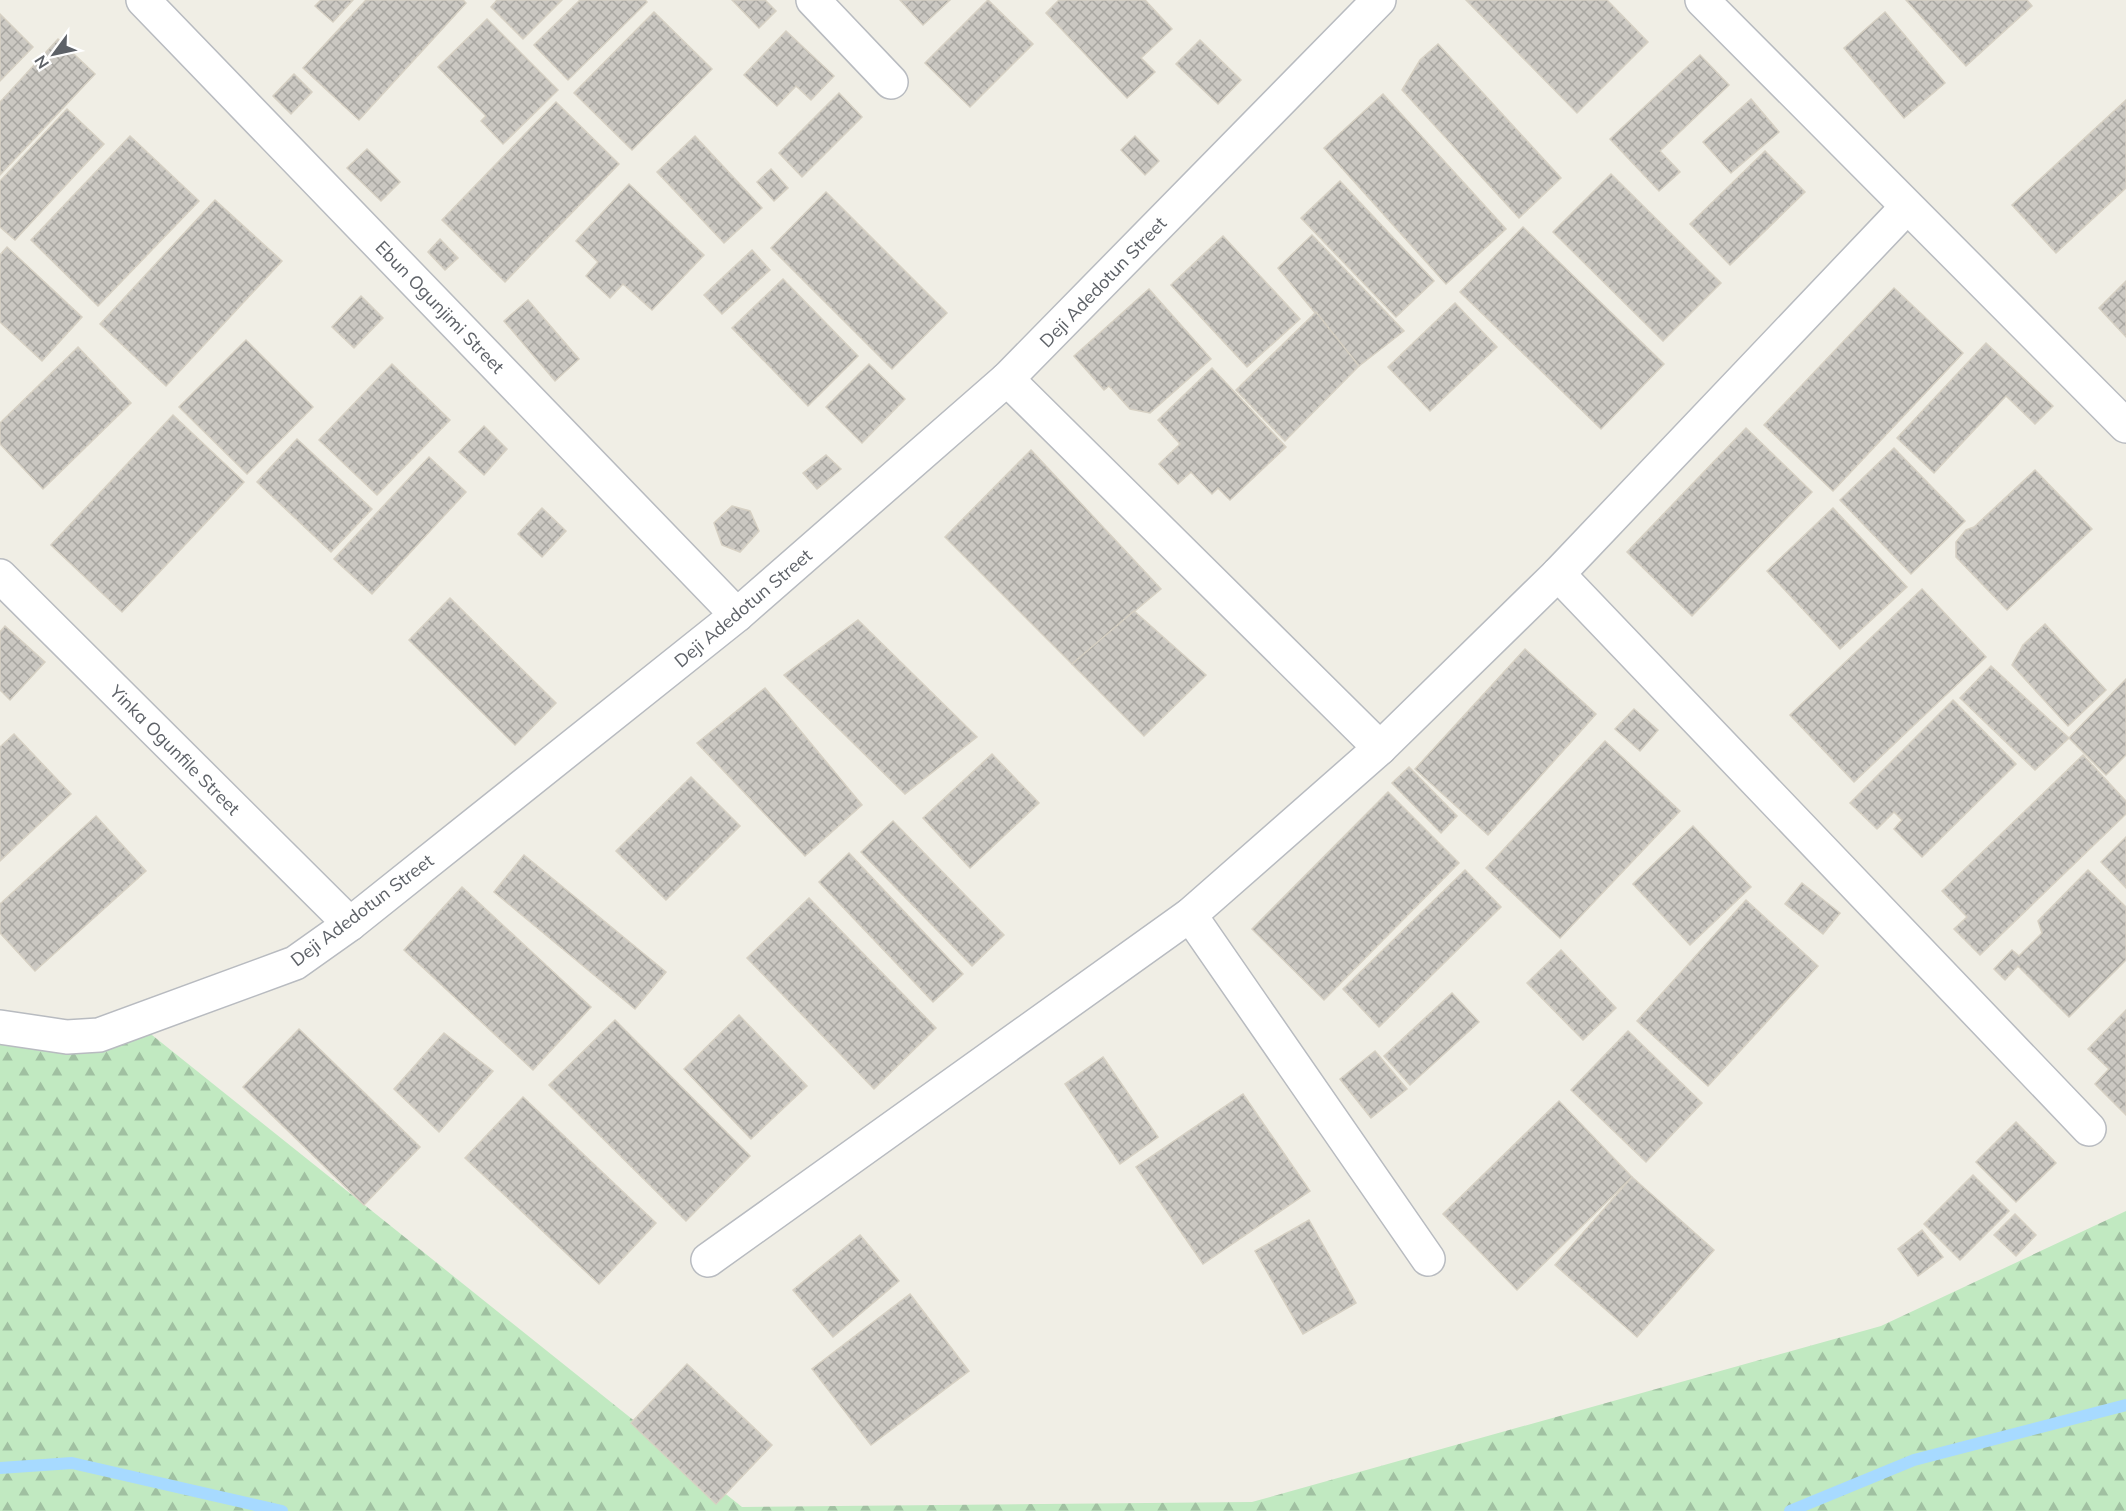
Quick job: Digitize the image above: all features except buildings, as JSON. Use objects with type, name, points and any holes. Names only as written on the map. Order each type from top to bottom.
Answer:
[{"type":"street","name":"Ebun Ogunjimi Street","points":[[143,0],[737,615]]},
{"type":"street","points":[[813,0],[891,82]]},
{"type":"street","name":"Deji Adedotun Street","points":[[0,1026],[67,1037],[99,1035],[295,963],[350,924],[737,615],[1007,379],[1379,0]]},
{"type":"street","points":[[1702,0],[1906,208],[2126,426]]},
{"type":"street","points":[[708,1260],[1190,915],[1380,748],[1558,574],[1906,208]]},
{"type":"street","points":[[1007,379],[1380,748]]},
{"type":"street","points":[[1558,574],[2089,1129]]},
{"type":"street","name":"Yinka Ogunfile Street","points":[[0,576],[350,924]]},
{"type":"street","points":[[1190,915],[1428,1259]]},
{"type":"green space","points":[[0,1023],[147,1031],[742,1507],[1252,1502],[1881,1326],[2126,1211],[2126,1511],[0,1511]]},
{"type":"waterway","points":[[1790,1511],[1914,1460],[2126,1405]]},
{"type":"waterway","points":[[0,1468],[72,1463],[282,1511]]}]
